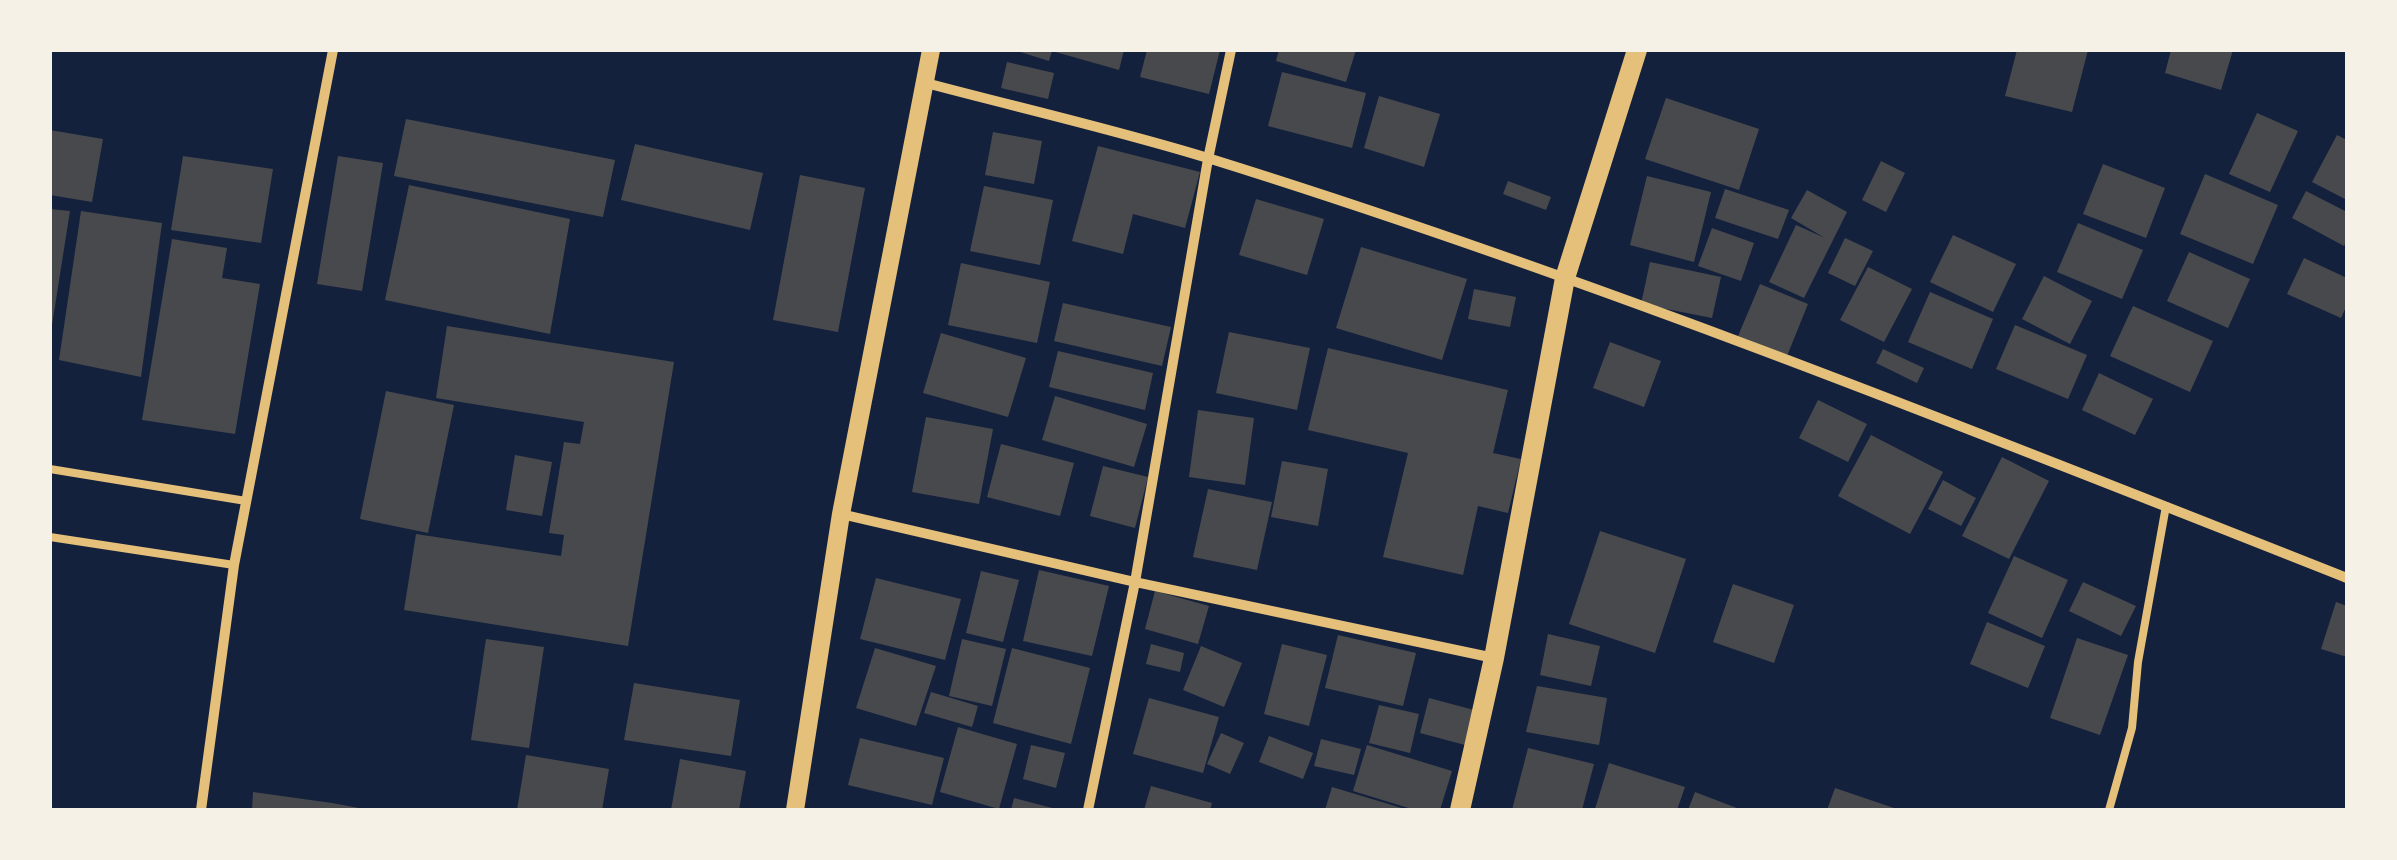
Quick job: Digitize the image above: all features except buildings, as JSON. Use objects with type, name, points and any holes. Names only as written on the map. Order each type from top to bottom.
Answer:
[{"type":"main road","points":[[1460,810],[1494,658],[1565,278],[1638,50]]},
{"type":"street","points":[[200,810],[234,565],[333,50]]},
{"type":"street","points":[[795,810],[841,514],[931,50]]},
{"type":"street","points":[[1088,810],[1135,582],[1208,158],[1231,50]]},
{"type":"street","points":[[926,83],[1208,158],[1565,278],[1920,410],[2347,578]]},
{"type":"street","points":[[841,514],[1135,582],[1494,658]]},
{"type":"lane","points":[[50,469],[246,501]]},
{"type":"lane","points":[[2109,810],[2132,728],[2138,662],[2166,506]]},
{"type":"lane","points":[[50,537],[234,565]]}]
